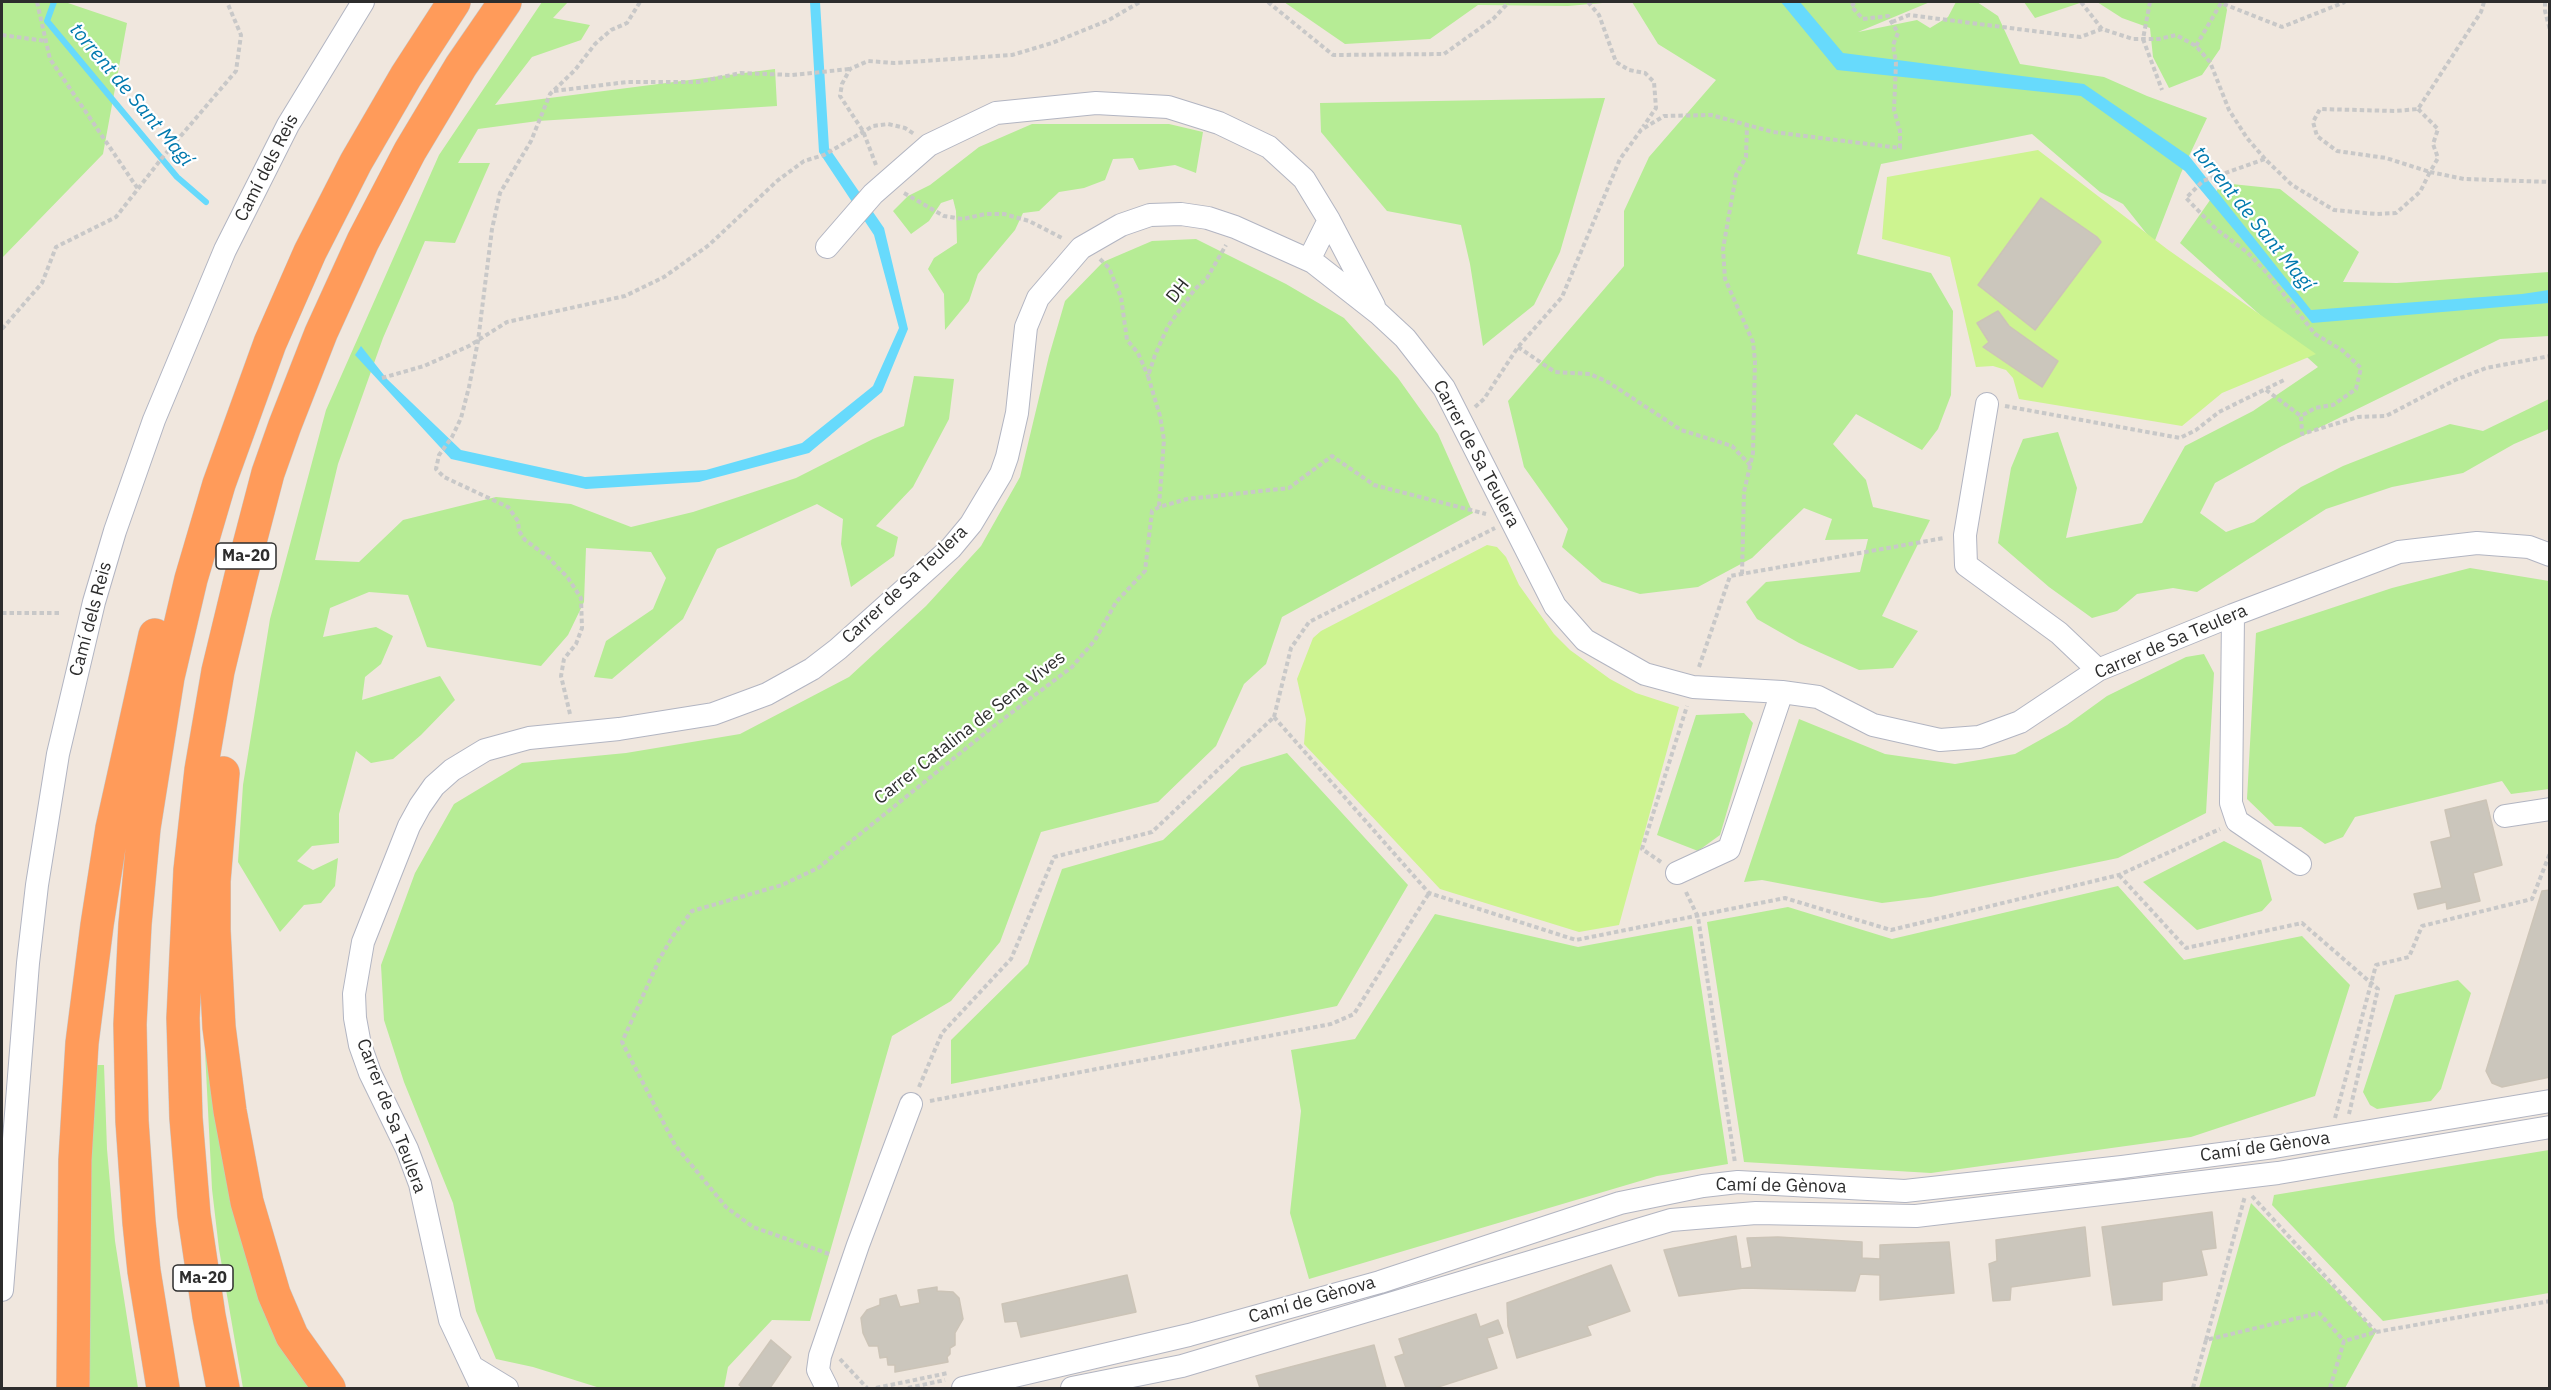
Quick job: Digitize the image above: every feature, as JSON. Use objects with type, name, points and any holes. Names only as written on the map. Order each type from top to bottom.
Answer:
[{"type":"highway","name":"Ma-20","points":[[163,1389],[140,1232],[130,1072],[135,924],[151,775],[179,628],[219,484],[270,343],[332,207],[406,76],[454,2]]},
{"type":"highway","name":"Ma-20","points":[[223,1389],[209,1316],[196,1225],[184,1069],[186,918],[201,771],[227,633],[272,463],[303,378],[341,286],[410,151],[461,66],[505,2]]},
{"type":"highway","points":[[329,1389],[304,1356],[282,1314],[255,1232],[239,1161],[224,1070],[216,981],[214,891],[217,839],[220,795],[233,702],[274,520],[312,404],[337,339],[378,249],[410,151]]},
{"type":"highway","points":[[73,1389],[75,1160],[82,1043],[98,915],[112,828],[134,725],[170,585],[204,473],[235,384],[271,297],[332,207]]},
{"type":"street","name":"Camí dels Reis","points":[[2,1290],[28,963],[37,885],[58,753],[94,602],[115,531],[154,420],[225,250],[288,125],[363,2]]},
{"type":"street","points":[[827,247],[873,194],[929,145],[996,113],[1096,103],[1168,106],[1219,123],[1269,147],[1304,179],[1329,220],[1378,313]]},
{"type":"street","name":"Carrer de Sa Teulera","points":[[478,1378],[450,1320],[430,1227],[414,1167],[388,1107],[370,1073],[360,1045],[354,994],[357,966],[363,942],[409,826],[434,786],[452,770],[485,750],[529,738],[620,729],[712,714],[767,694],[812,669],[838,649],[951,548],[986,502],[1007,457],[1017,413],[1026,327],[1038,298],[1081,248],[1121,225],[1150,215],[1190,215],[1235,227],[1309,260],[1378,313],[1405,338],[1444,388],[1556,606],[1585,640],[1646,674],[1693,687],[1782,692],[1818,697],[1873,725],[1940,740],[1979,737],[2020,722],[2098,670],[2233,615],[2399,552],[2476,543],[2529,547],[2550,555]]},
{"type":"street","points":[[1309,260],[1329,220]]},
{"type":"street","points":[[1987,404],[1965,535],[1966,565],[2059,633],[2098,670]]},
{"type":"street","points":[[2233,615],[2231,803],[2236,821],[2300,864]]},
{"type":"street","points":[[1677,873],[1729,849],[1782,692]]},
{"type":"street","points":[[2505,816],[2550,809]]},
{"type":"street","name":"Camí de Gènova","points":[[960,1380],[1189,1335],[1380,1282],[1620,1203],[1703,1186],[1738,1182],[1905,1191],[2122,1167],[2344,1136],[2550,1101]]},
{"type":"street","points":[[827,1389],[818,1370],[820,1356],[858,1245],[911,1104]]},
{"type":"street","name":"Camí de Gènova","points":[[1078,1388],[1182,1366],[1671,1220],[1756,1213],[1916,1216],[2278,1173],[2550,1126]]},
{"type":"street","points":[[478,1378],[507,1389]]},
{"type":"path","points":[[37,2],[50,59],[138,189]]},
{"type":"path","points":[[2,329],[42,283],[56,247],[116,218],[236,71],[241,35],[229,2]]},
{"type":"path","points":[[573,732],[561,676],[564,659],[576,644],[582,628],[581,598],[568,578],[547,556],[525,540],[519,531],[518,521],[508,507],[444,477],[435,469],[439,455],[452,437],[461,418],[478,341],[492,229],[500,193],[531,141],[542,109],[552,92],[576,70],[595,44],[611,30],[627,23],[640,2]]},
{"type":"path","points":[[552,92],[627,82],[698,82],[741,72],[792,75],[850,69],[867,61],[894,63],[1012,55],[1052,43],[1109,20],[1140,2]]},
{"type":"path","points":[[1268,2],[1333,55],[1444,54],[1493,19],[1509,2]]},
{"type":"path","points":[[1460,418],[1484,399],[1518,347],[1562,297],[1620,159],[1656,108],[1654,82],[1645,73],[1629,70],[1616,62],[1599,15],[1588,2]]},
{"type":"path","points":[[1641,130],[1664,116],[1711,115],[1773,132],[1900,148],[1900,131],[1894,110],[1896,63],[1893,45],[1898,33],[1888,16],[1863,19],[1851,6],[1856,2]]},
{"type":"path","points":[[2081,2],[2102,29],[2133,39],[2176,35],[2196,46],[2210,62],[2229,110],[2247,138],[2292,185],[2334,210],[2376,214],[2396,213],[2421,192],[2430,172],[2438,158],[2433,144],[2438,129],[2418,109],[2395,111],[2320,109],[2313,122],[2317,136],[2337,151],[2386,158],[2430,172],[2464,179],[2550,182]]},
{"type":"path","points":[[2150,2],[2143,39],[2162,90]]},
{"type":"path","points":[[2196,46],[2221,3],[2282,27],[2345,2]]},
{"type":"path","points":[[2418,109],[2481,12],[2484,2]]},
{"type":"path","points":[[2545,2],[2550,30]]},
{"type":"path","points":[[1892,22],[1909,15],[2080,37],[2102,29]]},
{"type":"path","points":[[2,35],[46,41]]},
{"type":"path","points":[[850,69],[842,84],[840,96],[862,131],[876,166],[888,181],[927,208],[944,216],[963,219],[985,214],[1004,214],[1029,221],[1100,258],[1109,268],[1121,297],[1127,340],[1138,353],[1148,376],[1160,416],[1164,440],[1159,507],[1187,499],[1289,488],[1332,456],[1374,485],[1511,520]]},
{"type":"path","points":[[382,378],[424,366],[478,341],[507,322],[625,296],[664,277],[709,246],[777,181],[804,161],[824,155],[862,131],[888,124],[905,128],[929,145]]},
{"type":"path","points":[[1742,574],[1743,492],[1753,453],[1755,361],[1753,342],[1725,279],[1723,249],[1736,175],[1746,157],[1748,126]]},
{"type":"path","points":[[2265,159],[2204,181],[2187,198],[2216,229],[2247,252],[2267,273],[2315,334],[2342,350],[2361,368],[2356,389],[2333,405],[2314,408],[2301,416]]},
{"type":"path","name":"DH","points":[[1148,376],[1168,326],[1195,289],[1207,278],[1235,227]]},
{"type":"path","points":[[1518,347],[1555,372],[1590,374],[1608,382],[1681,430],[1731,446],[1750,465]]},
{"type":"path","points":[[2301,416],[2302,434],[2358,417],[2386,416],[2455,380],[2486,368],[2550,356]]},
{"type":"path","points":[[1987,404],[2181,438],[2196,430],[2219,412],[2286,380]]},
{"type":"path","points":[[2266,390],[2301,416]]},
{"type":"path","name":"Carrer Catalina de Sena Vives","points":[[829,1254],[753,1227],[726,1207],[675,1145],[622,1042],[660,958],[673,936],[692,912],[782,885],[818,868],[962,751],[1072,668],[1095,640],[1116,602],[1145,572],[1152,511],[1159,507]]},
{"type":"path","points":[[911,1104],[942,1033],[1011,959],[1054,857],[1152,831],[1274,717],[1291,648],[1309,622],[1511,520]]},
{"type":"path","points":[[1738,1182],[1698,917],[1677,873],[1642,849],[1730,576],[1965,535]]},
{"type":"path","points":[[2,613],[59,613]]},
{"type":"path","points":[[1274,717],[1429,893],[1576,940],[1785,898],[1891,930],[2119,875],[2236,821]]},
{"type":"path","points":[[2119,875],[2186,948],[2302,923],[2378,989],[2344,1136]]},
{"type":"path","points":[[911,1104],[1331,1024],[1354,1014],[1429,893]]},
{"type":"path","points":[[2193,1389],[2247,1190],[2376,1332]]},
{"type":"path","points":[[2344,1341],[2376,1332],[2550,1301]]},
{"type":"path","points":[[2206,1340],[2319,1312],[2344,1341]]},
{"type":"path","points":[[2330,1389],[2344,1341]]},
{"type":"path","points":[[836,1354],[867,1389]]},
{"type":"path","points":[[876,1389],[960,1380]]},
{"type":"green space","points":[[2,2],[65,2],[127,23],[103,154],[2,258]]},
{"type":"green space","points":[[542,2],[568,2],[553,18],[590,25],[581,40],[532,57],[495,105],[775,69],[777,106],[538,121],[478,129],[458,163],[490,163],[455,243],[425,241],[383,338],[338,464],[315,560],[359,562],[403,520],[496,497],[571,504],[631,527],[693,512],[796,478],[904,426],[914,376],[954,379],[949,419],[913,487],[876,526],[898,537],[894,556],[851,587],[841,544],[843,519],[817,504],[717,549],[683,619],[612,679],[594,677],[606,641],[653,609],[666,578],[651,552],[586,548],[584,602],[568,635],[541,666],[427,647],[408,595],[369,592],[330,608],[323,637],[376,627],[393,636],[381,664],[365,677],[362,700],[440,676],[455,700],[421,735],[393,759],[371,763],[356,751],[339,814],[339,843],[312,846],[297,861],[313,870],[338,858],[335,886],[321,903],[304,905],[280,932],[238,862],[243,785],[270,619],[326,410],[439,155]]},
{"type":"green space","points":[[1284,2],[1614,2],[1568,6],[1478,5],[1430,39],[1345,44]]},
{"type":"green space","points":[[1632,2],[1930,2],[1858,32],[1917,20],[1930,28],[1948,17],[1956,2],[1977,2],[1998,16],[2020,64],[2104,77],[2207,118],[2181,173],[2154,243],[2123,204],[2100,192],[2032,134],[1881,164],[1857,254],[1931,273],[1953,311],[1951,395],[1938,429],[1922,450],[1856,414],[1833,444],[1866,480],[1873,507],[1930,520],[1882,616],[1918,631],[1893,668],[1859,670],[1799,643],[1757,619],[1746,602],[1766,582],[1860,572],[1868,539],[1825,540],[1832,519],[1804,508],[1752,558],[1698,587],[1640,594],[1602,582],[1562,547],[1568,529],[1524,467],[1508,401],[1624,266],[1624,211],[1649,157],[1716,80],[1658,44]]},
{"type":"green space","points":[[2024,2],[2083,2],[2035,18]]},
{"type":"green space","points":[[2097,2],[2225,2],[2227,10],[2220,49],[2202,75],[2169,88],[2153,57],[2150,28],[2122,18]]},
{"type":"green space","points":[[1605,98],[1560,252],[1534,305],[1483,346],[1470,264],[1461,225],[1387,211],[1321,132],[1320,103]]},
{"type":"green space","points":[[1032,124],[1169,124],[1203,132],[1196,173],[1175,165],[1139,170],[1133,158],[1113,159],[1105,180],[1084,188],[1059,192],[1039,211],[1023,213],[1015,230],[978,274],[969,301],[945,330],[944,294],[928,269],[934,258],[957,243],[956,211],[953,199],[941,203],[929,221],[911,234],[893,211],[908,196],[930,185],[979,147]]},
{"type":"green space","points":[[2038,150],[2167,249],[2316,354],[2222,393],[2182,426],[2019,399],[2013,378],[2006,370],[1993,366],[1976,367],[1950,257],[1882,239],[1887,177]]},
{"type":"green space","points":[[2222,183],[2280,189],[2359,252],[2343,282],[2397,283],[2549,272],[2549,336],[2500,339],[2282,446],[2215,483],[2200,513],[2226,532],[2254,522],[2301,487],[2343,466],[2450,424],[2483,431],[2549,399],[2549,429],[2514,444],[2463,473],[2392,487],[2326,509],[2197,592],[2173,588],[2137,594],[2117,611],[2092,618],[2049,587],[1998,543],[2011,468],[2023,439],[2058,432],[2077,488],[2066,538],[2142,523],[2185,446],[2253,411],[2318,367],[2180,243]]},
{"type":"green space","points":[[1196,239],[1286,284],[1344,318],[1398,378],[1438,434],[1473,513],[1282,617],[1266,664],[1244,684],[1216,746],[1158,802],[1041,832],[1000,942],[951,1001],[892,1036],[810,1321],[772,1320],[728,1367],[724,1388],[600,1388],[533,1367],[496,1359],[476,1311],[453,1203],[404,1082],[384,1020],[381,965],[415,873],[454,804],[522,763],[626,753],[740,734],[849,677],[926,606],[981,546],[1020,477],[1049,356],[1065,301],[1103,262],[1152,241]]},
{"type":"green space","points":[[1487,545],[1497,547],[1506,557],[1519,585],[1554,634],[1570,650],[1610,679],[1636,693],[1679,707],[1619,925],[1579,932],[1440,889],[1304,744],[1306,719],[1297,679],[1313,638],[1321,631]]},
{"type":"green space","points":[[2470,568],[2549,581],[2549,789],[2511,794],[2502,781],[2355,817],[2343,837],[2325,844],[2301,827],[2275,826],[2247,799],[2256,633],[2392,588]]},
{"type":"green space","points":[[2204,654],[2214,673],[2206,813],[2118,858],[1931,897],[1882,903],[1762,880],[1744,882],[1799,719],[1885,754],[1955,764],[2015,754],[2067,725],[2107,696],[2186,657]]},
{"type":"green space","points":[[1744,713],[1753,723],[1720,835],[1698,851],[1657,835],[1696,715]]},
{"type":"green space","points":[[1287,753],[1408,885],[1337,1006],[951,1084],[951,1040],[1028,964],[1062,869],[1163,840],[1241,767]]},
{"type":"green space","points":[[2224,841],[2261,860],[2272,900],[2262,911],[2197,930],[2143,882]]},
{"type":"green space","points":[[2118,886],[2184,960],[2302,936],[2350,985],[2315,1096],[2191,1137],[1931,1173],[1744,1162],[1707,922],[1788,907],[1892,939]]},
{"type":"green space","points":[[1435,914],[1578,947],[1692,926],[1728,1164],[1657,1176],[1309,1279],[1290,1213],[1301,1111],[1291,1050],[1355,1039]]},
{"type":"green space","points":[[2458,980],[2471,993],[2441,1089],[2431,1101],[2377,1109],[2370,1105],[2363,1092],[2395,995]]},
{"type":"green space","points":[[205,1051],[211,1051],[313,1388],[243,1388],[219,1249],[212,1189]]},
{"type":"green space","points":[[95,1065],[104,1065],[107,1149],[115,1241],[138,1388],[88,1388],[89,1151]]},
{"type":"green space","points":[[2549,1150],[2549,1293],[2383,1321],[2272,1205],[2274,1195]]},
{"type":"green space","points":[[2251,1203],[2376,1332],[2345,1388],[2199,1388]]},
{"type":"water","points":[[810,2],[820,2],[829,148],[884,228],[908,329],[882,392],[809,453],[699,482],[586,489],[451,459],[355,355],[361,346],[387,379],[461,450],[585,477],[706,470],[802,443],[873,386],[899,328],[874,235],[819,152]]},
{"type":"water","points":[[1781,2],[1800,2],[1843,53],[2084,84],[2189,156],[2311,310],[2549,290],[2549,303],[2312,323],[2185,171],[2081,96],[1837,70]]},
{"type":"building","points":[[2041,198],[2101,242],[2035,330],[1978,285]]},
{"type":"building","points":[[1998,311],[2009,326],[2058,361],[2042,387],[1983,347],[1989,342],[1977,323]]},
{"type":"building","points":[[2486,800],[2502,865],[2473,873],[2480,901],[2447,909],[2446,902],[2418,909],[2414,894],[2442,888],[2431,842],[2451,837],[2445,810]]},
{"type":"building","points":[[2550,890],[2550,1077],[2502,1087],[2492,1083],[2486,1071],[2542,891]]},
{"type":"building","points":[[2212,1212],[2216,1248],[2201,1250],[2207,1275],[2162,1282],[2162,1300],[2113,1305],[2102,1227]]},
{"type":"building","points":[[2085,1227],[2090,1276],[2011,1287],[2010,1300],[1993,1301],[1989,1264],[1997,1261],[1996,1240]]},
{"type":"building","points":[[1736,1236],[1741,1269],[1752,1267],[1747,1238],[1778,1237],[1862,1242],[1862,1258],[1880,1259],[1880,1245],[1949,1242],[1954,1293],[1880,1300],[1880,1275],[1860,1274],[1855,1291],[1744,1288],[1679,1296],[1664,1250]]},
{"type":"building","points":[[1611,1265],[1630,1311],[1587,1326],[1591,1335],[1517,1358],[1508,1326],[1507,1303]]},
{"type":"building","points":[[1127,1275],[1136,1312],[1021,1337],[1017,1321],[1005,1322],[1002,1304]]},
{"type":"building","points":[[937,1287],[937,1291],[953,1292],[959,1298],[963,1319],[955,1333],[955,1345],[950,1348],[948,1362],[895,1372],[895,1365],[888,1365],[887,1357],[880,1358],[878,1346],[869,1346],[863,1333],[861,1318],[867,1310],[880,1305],[880,1299],[896,1295],[900,1307],[920,1303],[918,1290]]},
{"type":"building","points":[[1476,1314],[1480,1327],[1498,1320],[1503,1333],[1487,1338],[1497,1368],[1435,1388],[1406,1388],[1395,1357],[1404,1354],[1399,1339]]},
{"type":"building","points":[[771,1340],[791,1357],[770,1388],[743,1388],[739,1385]]},
{"type":"building","points":[[1374,1345],[1386,1388],[1260,1388],[1256,1376]]},
{"type":"waterway","name":"torrent de Sant Magí","points":[[54,2],[47,21],[177,177],[206,202]]}]
